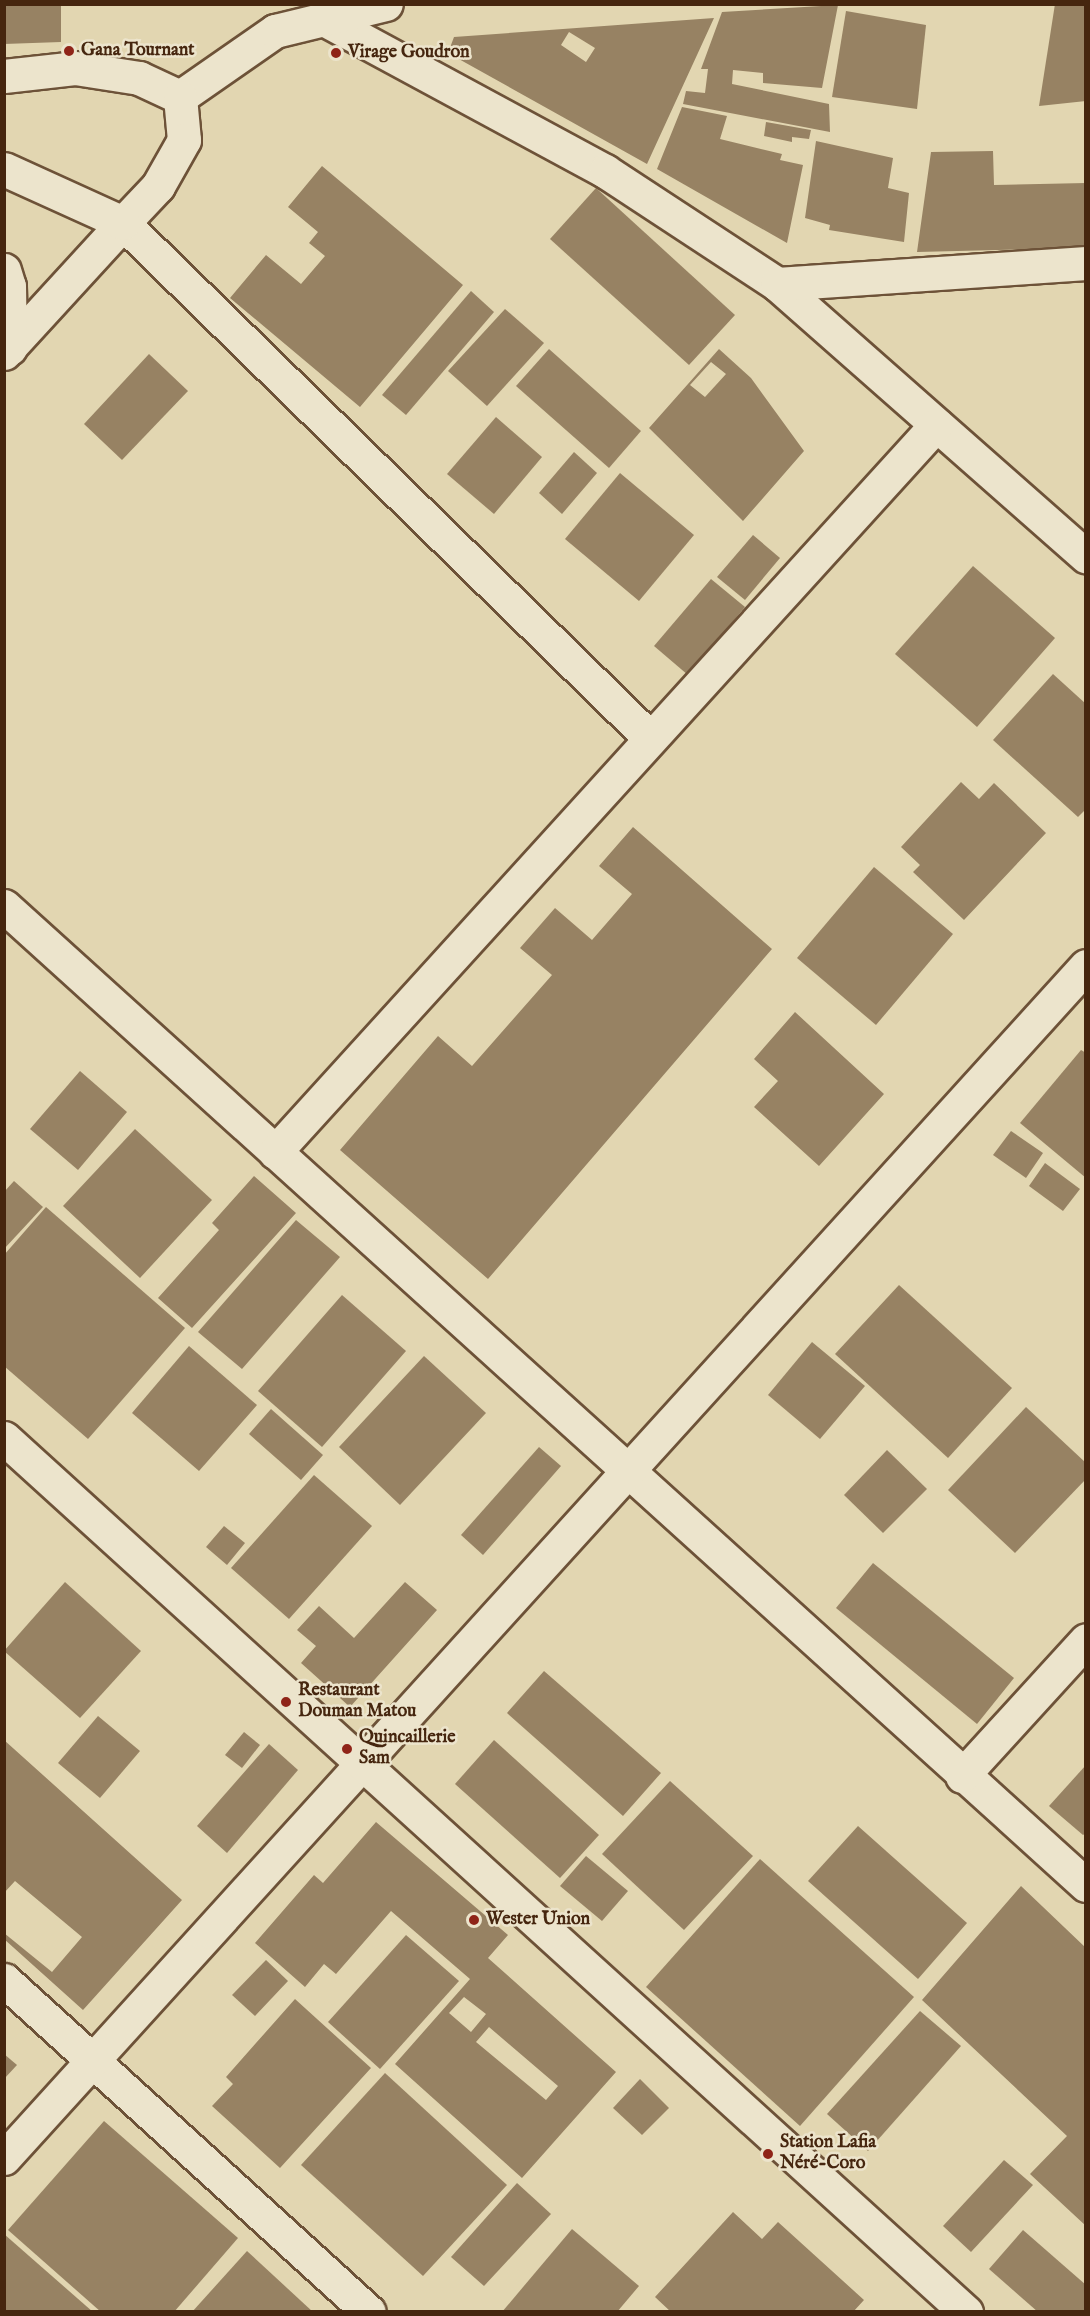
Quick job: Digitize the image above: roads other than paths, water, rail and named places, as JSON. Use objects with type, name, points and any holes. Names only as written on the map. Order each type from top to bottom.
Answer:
[{"type":"street","points":[[180,97],[277,18],[322,18],[386,4]]},
{"type":"street","points":[[322,18],[605,171],[777,284],[1086,556]]},
{"type":"street","points":[[4,76],[75,68],[139,78],[180,97]]},
{"type":"street","points":[[7,350],[158,186],[184,141],[180,97]]},
{"type":"street","points":[[4,169],[123,223],[650,738]]},
{"type":"street","points":[[777,284],[1086,263]]},
{"type":"street","points":[[4,270],[9,286],[7,350]]},
{"type":"street","points":[[275,1152],[936,424]]},
{"type":"street","points":[[4,906],[962,1776],[1086,1885]]},
{"type":"street","points":[[4,2158],[1086,966]]},
{"type":"street","points":[[4,1438],[966,2312]]},
{"type":"street","points":[[962,1776],[1086,1640]]},
{"type":"street","points":[[4,1980],[369,2312]]},
{"type":"place","name":"Gana Tournant","points":[[69,51]]},
{"type":"place","name":"Virage Goudron","points":[[336,53]]},
{"type":"place","name":"Restaurant Douman Matou","points":[[286,1702]]},
{"type":"place","name":"Quincaillerie Sam","points":[[347,1749]]},
{"type":"place","name":"Wester Union","points":[[474,1920]]},
{"type":"place","name":"Station Lafia Néré-Coro","points":[[768,2154]]}]
